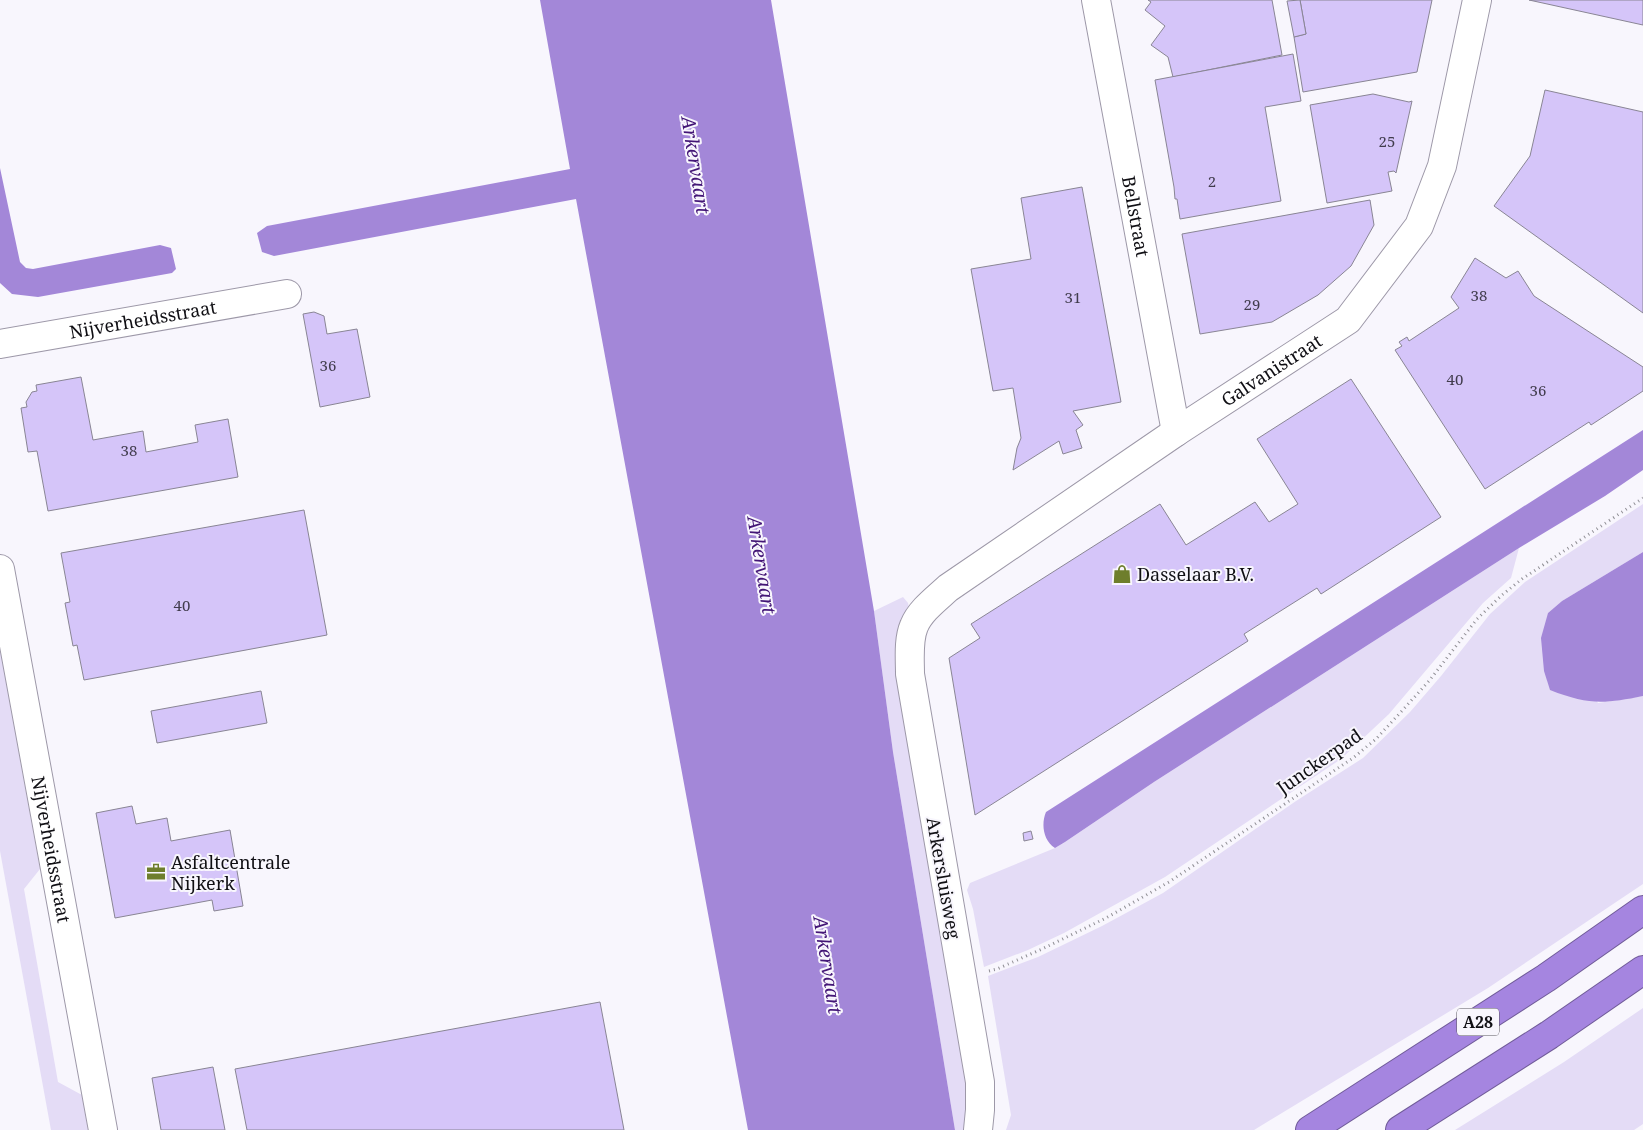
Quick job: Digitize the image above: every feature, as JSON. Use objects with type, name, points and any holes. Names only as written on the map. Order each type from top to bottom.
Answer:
[{"type":"highway","name":"A28","points":[[1310,1130],[1546,978],[1643,910]]},
{"type":"highway","points":[[1400,1130],[1549,1035],[1643,970]]},
{"type":"street","name":"Bellstraat","points":[[1096,0],[1176,432]]},
{"type":"street","name":"Galvanistraat","points":[[914,626],[928,605],[948,588],[1176,432],[1348,320],[1419,226],[1442,166],[1477,0]]},
{"type":"street","name":"Nijverheidsstraat","points":[[0,344],[287,294]]},
{"type":"street","name":"Nijverheidsstraat","points":[[0,569],[103,1130]]},
{"type":"street","name":"Arkersluisweg","points":[[914,626],[910,648],[910,674],[980,1082],[978,1130]]},
{"type":"path","name":"Junckerpad","points":[[961,977],[997,969],[1106,918],[1169,882],[1353,758],[1400,713],[1429,681],[1477,619],[1502,595],[1522,579],[1643,498]]},
{"type":"shaded area","points":[[1643,504],[1643,552],[1562,601],[1548,613],[1598,703],[1643,696],[1643,884],[1488,988],[1254,1130],[1006,1130],[1011,1115],[988,976],[1038,957],[1102,926],[1163,893],[1296,801],[1363,758],[1410,712],[1490,614],[1525,582]]},
{"type":"shaded area","points":[[1519,548],[1511,578],[1483,603],[1389,714],[1341,759],[1165,877],[1064,933],[1028,950],[984,967],[973,909],[967,890],[970,883],[1055,848],[1065,842],[1154,782]]},
{"type":"shaded area","points":[[903,597],[908,603],[909,608],[904,618],[967,1060],[969,1130],[955,1130],[893,752],[874,611]]},
{"type":"shaded area","points":[[0,649],[40,869],[24,889],[58,1082],[82,1095],[88,1130],[51,1130],[0,851]]},
{"type":"shaded area","points":[[1643,1008],[1643,1124],[1634,1130],[1455,1130],[1564,1062]]},
{"type":"water","name":"Arkervaart","points":[[540,0],[771,0],[874,611],[893,752],[955,1130],[748,1130],[576,199],[274,256],[262,252],[257,233],[267,226],[570,169]]},
{"type":"water","points":[[0,168],[20,262],[26,268],[33,269],[160,245],[171,248],[176,269],[172,273],[38,297],[12,294],[0,283]]},
{"type":"water","points":[[1643,430],[1643,470],[1154,782],[1065,842],[1055,848],[1048,841],[1043,827],[1046,812]]},
{"type":"water","points":[[1643,552],[1643,696],[1617,701],[1596,702],[1563,695],[1550,690],[1544,671],[1541,638],[1548,613],[1562,601]]},
{"type":"building","points":[[1148,0],[1272,0],[1282,55],[1173,77],[1168,57],[1151,45],[1165,26],[1145,10],[1151,2]]},
{"type":"building","points":[[1300,0],[1432,0],[1417,72],[1303,92],[1294,37],[1306,34]]},
{"type":"building","points":[[1300,0],[1306,34],[1294,37],[1287,1]]},
{"type":"building","points":[[1529,0],[1643,0],[1643,25]]},
{"type":"building","points":[[1293,54],[1301,101],[1265,107],[1281,201],[1180,219],[1155,80]]},
{"type":"building","points":[[1545,90],[1643,112],[1643,313],[1494,206],[1530,156]]},
{"type":"building","points":[[1373,94],[1409,102],[1412,101],[1396,173],[1394,171],[1388,172],[1392,191],[1327,203],[1310,105]]},
{"type":"building","points":[[1082,187],[1121,402],[1073,411],[1083,425],[1076,430],[1082,448],[1063,454],[1059,441],[1013,470],[1021,438],[1013,388],[993,391],[971,269],[1031,259],[1021,198]]},
{"type":"building","points":[[1370,200],[1374,225],[1351,266],[1318,295],[1272,322],[1200,334],[1182,234]]},
{"type":"building","points":[[1475,258],[1506,278],[1518,271],[1534,296],[1643,367],[1643,391],[1591,425],[1589,422],[1485,489],[1395,350],[1402,346],[1399,342],[1407,337],[1409,341],[1459,308],[1451,297]]},
{"type":"building","points":[[314,312],[324,316],[327,334],[357,329],[370,397],[320,407],[303,314]]},
{"type":"building","points":[[81,377],[93,440],[143,431],[146,452],[198,442],[195,425],[228,419],[238,477],[48,511],[37,451],[28,452],[21,408],[27,407],[26,402],[32,392],[37,391],[36,385]]},
{"type":"building","points":[[1351,379],[1441,517],[1321,594],[1317,588],[1244,634],[1248,641],[975,815],[949,658],[980,638],[971,624],[1160,504],[1186,545],[1255,502],[1269,522],[1298,504],[1257,439]]},
{"type":"building","points":[[304,510],[327,635],[84,680],[77,645],[73,646],[65,603],[70,602],[61,553]]},
{"type":"building","points":[[261,691],[267,723],[157,743],[151,711]]},
{"type":"building","points":[[132,806],[136,824],[167,818],[171,841],[230,830],[243,906],[214,911],[212,900],[115,918],[96,813]]},
{"type":"building","points":[[1031,831],[1033,839],[1024,841],[1023,833]]},
{"type":"building","points":[[600,1002],[624,1130],[247,1130],[235,1069]]},
{"type":"building","points":[[213,1067],[225,1130],[161,1130],[152,1078]]},
{"type":"place","name":"Dasselaar B.V.","points":[[1122,574]]},
{"type":"place","name":"Asfaltcentrale Nijkerk","points":[[156,872]]}]
